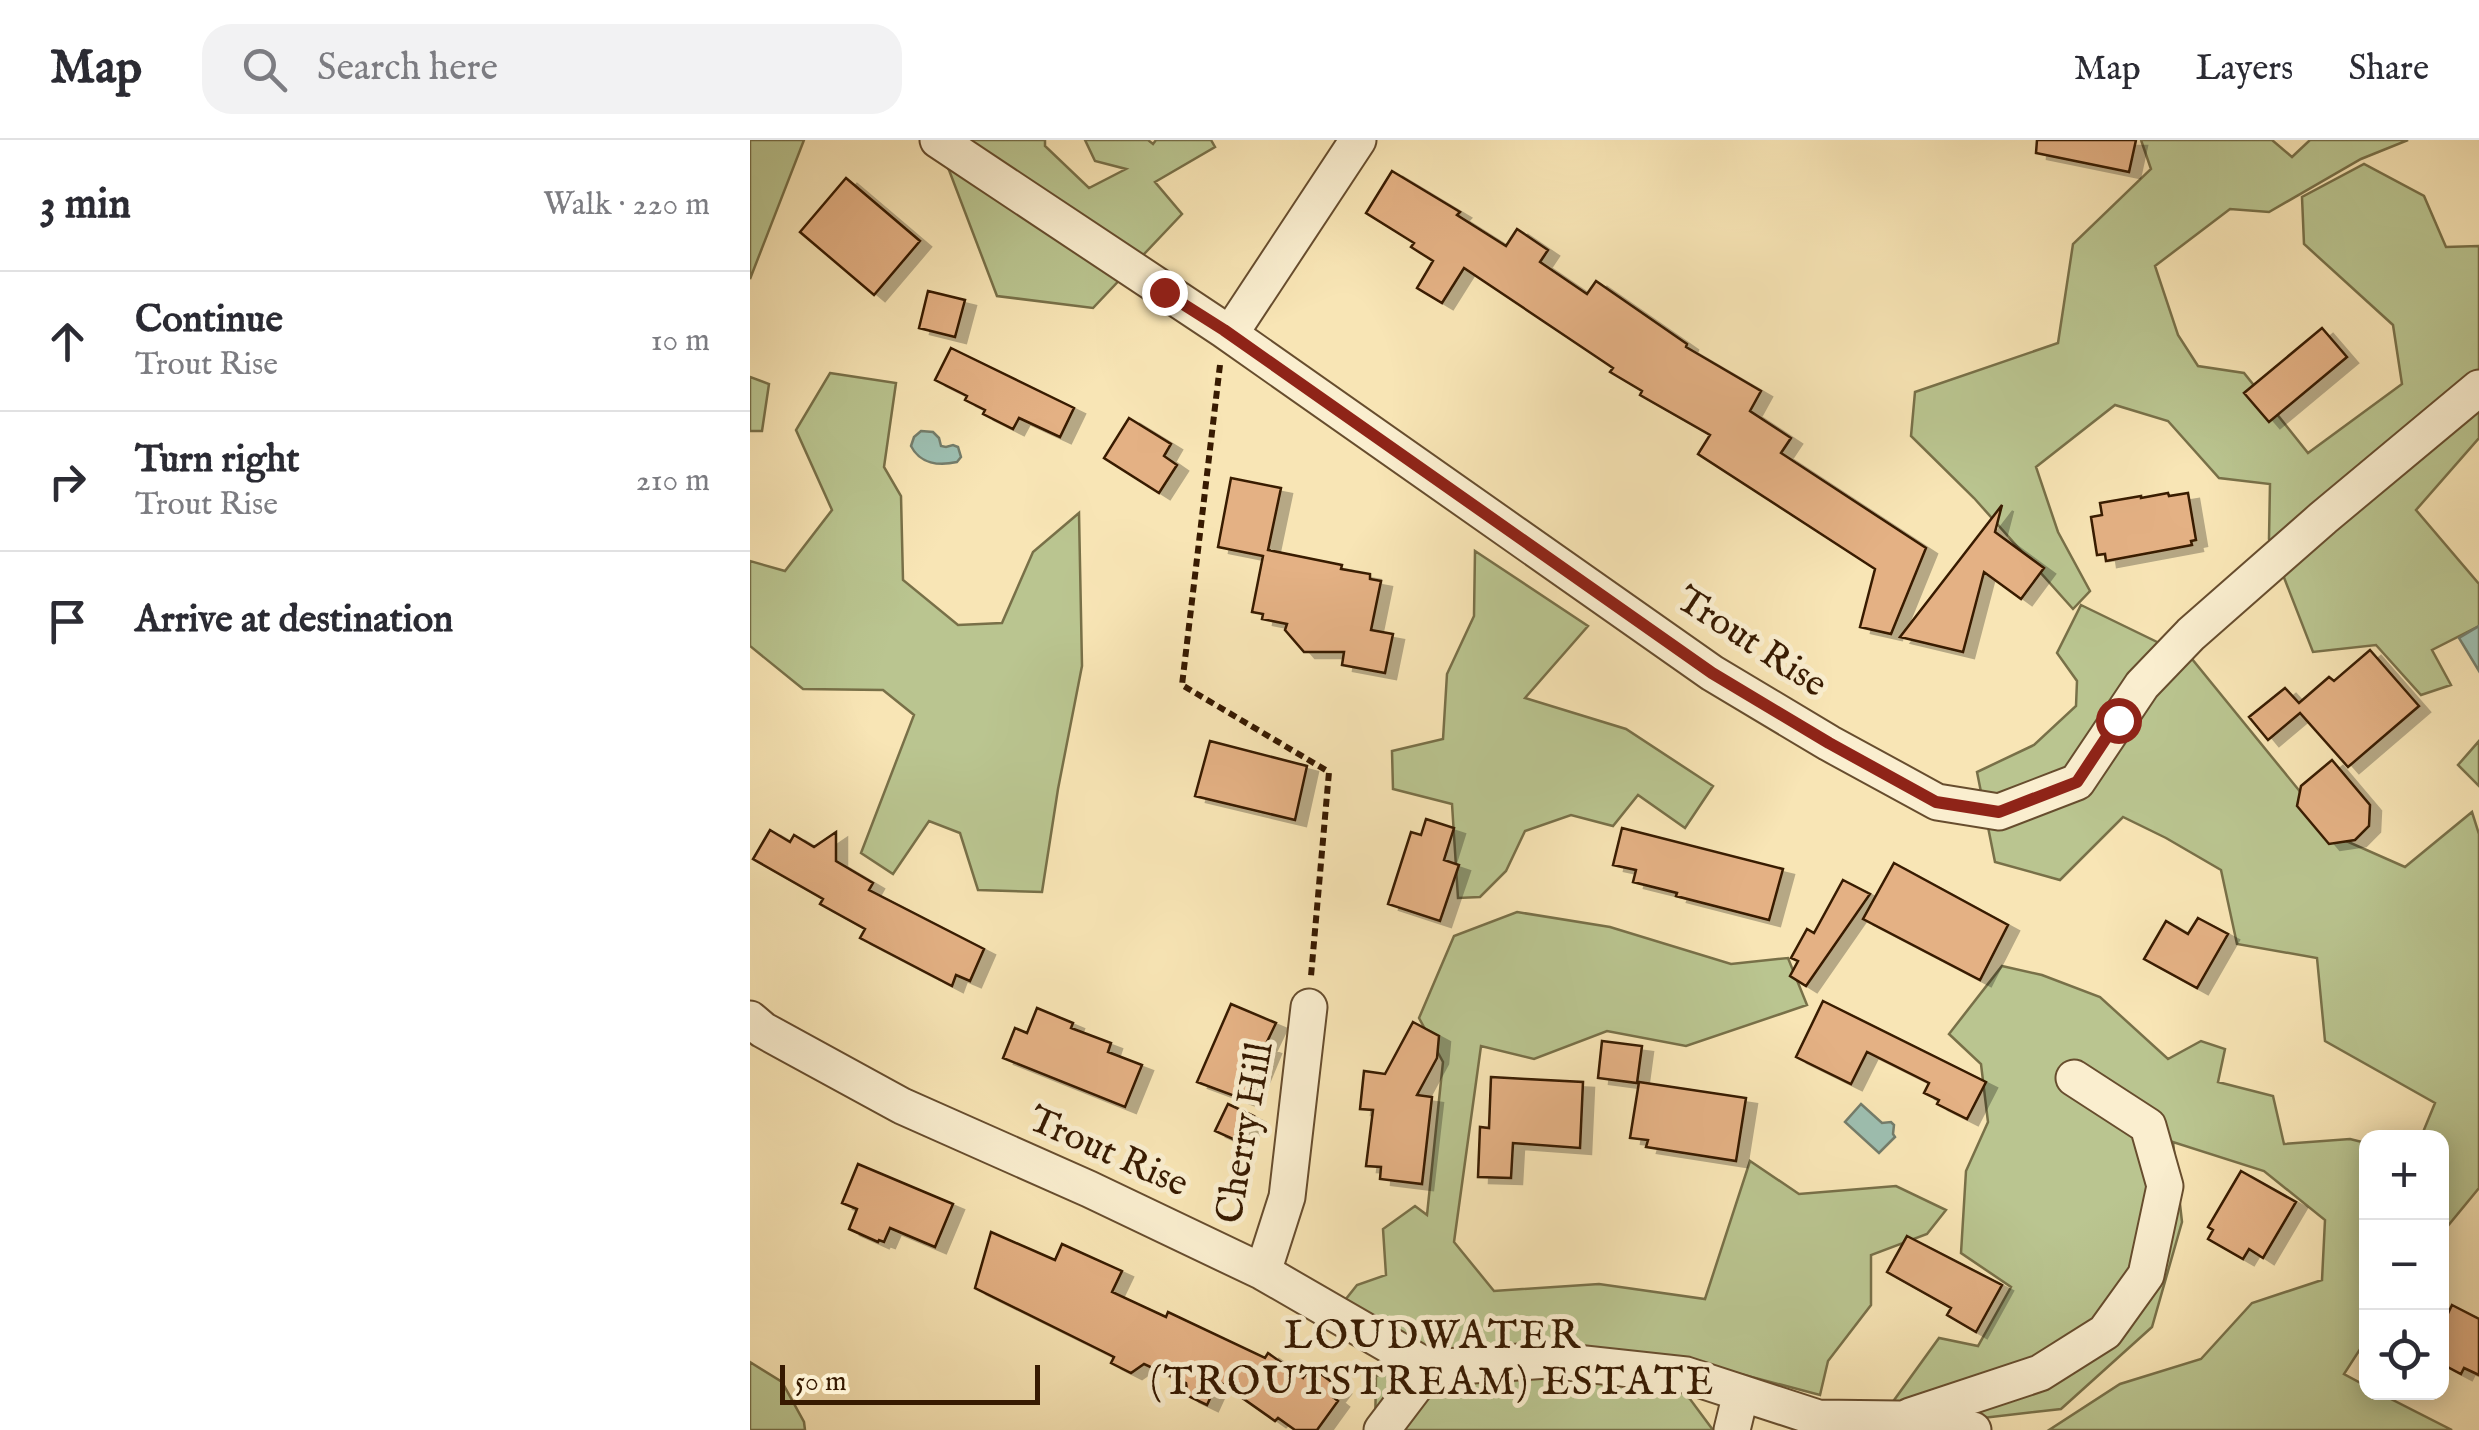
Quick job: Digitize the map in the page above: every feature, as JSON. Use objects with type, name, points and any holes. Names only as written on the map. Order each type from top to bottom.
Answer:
[{"type":"street","name":"Trout Rise","points":[[938,140],[1227,332],[1712,673],[1936,802],[1999,812],[2077,782],[2142,685],[2191,634],[2479,388]]},
{"type":"street","points":[[1227,332],[1358,140]]},
{"type":"street","name":"Cherry Hill","points":[[1262,1272],[1287,1197],[1308,1007]]},
{"type":"street","name":"Trout Rise","points":[[750,1019],[762,1030],[902,1106],[1262,1272],[1429,1368]]},
{"type":"street","points":[[1900,1419],[2040,1372],[2106,1332],[2146,1275],[2165,1186],[2148,1126],[2074,1078]]},
{"type":"street","points":[[1382,1430],[1429,1368],[1561,1362],[1686,1375],[1818,1418],[1900,1419],[1973,1430]]},
{"type":"street","points":[[1732,1430],[1749,1396]]},
{"type":"street","points":[[1749,1396],[1790,1430]]},
{"type":"path","points":[[1227,332],[1182,685],[1329,772],[1308,1007]]},
{"type":"green space","points":[[750,140],[804,140],[750,279]]},
{"type":"green space","points":[[930,140],[1045,140],[1045,146],[1089,188],[1126,169],[1095,161],[1085,140],[1148,140],[1153,144],[1156,140],[1211,140],[1215,147],[1155,182],[1182,214],[1093,308],[997,296],[949,170]]},
{"type":"green space","points":[[2141,140],[2272,140],[2292,157],[2310,140],[2408,140],[2361,159],[2269,212],[2230,209],[2155,266],[2178,335],[2198,366],[2244,373],[2308,453],[2402,384],[2393,325],[2304,244],[2302,197],[2364,164],[2424,196],[2446,247],[2479,246],[2479,438],[2416,510],[2479,584],[2479,626],[2432,650],[2451,685],[2421,695],[2376,645],[2313,652],[2269,539],[2270,484],[2219,478],[2168,421],[2115,405],[2036,467],[2058,532],[2090,591],[2073,609],[1974,498],[1911,436],[1915,392],[2058,343],[2073,244],[2151,169]]},
{"type":"green space","points":[[830,373],[896,383],[884,467],[901,496],[903,580],[958,625],[1002,623],[1033,552],[1079,513],[1082,666],[1042,892],[978,890],[960,833],[929,821],[893,874],[861,853],[914,715],[883,690],[803,689],[750,646],[750,561],[785,571],[832,510],[796,430]]},
{"type":"green space","points":[[750,377],[769,384],[762,431],[750,431]]},
{"type":"green space","points":[[1475,551],[1588,626],[1525,698],[1626,729],[1713,786],[1685,828],[1638,795],[1613,826],[1571,815],[1525,831],[1506,871],[1480,897],[1458,898],[1452,804],[1393,789],[1392,751],[1443,739],[1447,674],[1474,616]]},
{"type":"green space","points":[[2081,605],[2192,659],[2337,837],[2405,867],[2472,812],[2479,834],[2479,1188],[2449,1224],[2449,1130],[2424,1130],[2435,1103],[2325,1041],[2317,958],[2237,944],[2221,870],[2123,817],[2060,880],[1995,862],[1977,772],[2034,745],[2076,706],[2077,681],[2057,653]]},
{"type":"green space","points":[[2479,741],[2479,786],[2458,765]]},
{"type":"green space","points":[[1517,912],[1610,927],[1731,964],[1788,958],[1807,1005],[1686,1046],[1607,1031],[1534,1059],[1481,1046],[1454,1242],[1494,1291],[1599,1284],[1705,1299],[1750,1161],[1799,1194],[1896,1186],[1946,1210],[1927,1234],[1871,1255],[1871,1305],[1828,1361],[1820,1395],[1695,1362],[1674,1386],[1690,1399],[1713,1430],[1375,1430],[1376,1376],[1431,1355],[1342,1304],[1357,1285],[1386,1275],[1383,1229],[1415,1206],[1427,1215],[1443,1062],[1419,1018],[1454,936]]},
{"type":"green space","points":[[2002,966],[2042,975],[2100,997],[2168,1059],[2201,1041],[2225,1049],[2218,1082],[2273,1096],[2284,1144],[2359,1141],[2359,1351],[2344,1374],[2359,1382],[2359,1400],[2393,1400],[2452,1430],[2049,1430],[2120,1384],[2201,1359],[2252,1303],[2322,1280],[2325,1220],[2264,1171],[2173,1142],[2182,1222],[2152,1327],[2061,1409],[1974,1419],[1892,1403],[1939,1338],[1978,1346],[2011,1287],[1961,1253],[1966,1171],[1988,1122],[1981,1064],[1949,1034]]},
{"type":"green space","points":[[750,1362],[782,1382],[805,1430],[750,1430]]},
{"type":"shaded area","points":[[921,431],[933,432],[941,446],[958,447],[961,457],[957,462],[943,464],[919,457],[911,446]]},
{"type":"shaded area","points":[[2479,626],[2479,671],[2459,638]]},
{"type":"shaded area","points":[[1861,1104],[1882,1123],[1894,1125],[1895,1137],[1879,1153],[1845,1122]]},
{"type":"building","points":[[2037,140],[2136,140],[2129,172],[2036,153]]},
{"type":"building","points":[[1392,171],[1460,212],[1457,215],[1506,246],[1517,229],[1548,250],[1540,262],[1587,294],[1596,281],[1687,344],[1686,347],[1761,391],[1750,411],[1791,438],[1781,453],[1926,548],[1891,634],[1860,627],[1875,569],[1698,454],[1710,435],[1640,395],[1642,391],[1610,372],[1613,368],[1464,268],[1442,303],[1417,288],[1433,261],[1411,247],[1414,243],[1366,213]]},
{"type":"building","points":[[846,178],[920,241],[874,295],[800,232]]},
{"type":"building","points":[[928,291],[965,300],[955,337],[919,328]]},
{"type":"building","points":[[2322,328],[2347,357],[2269,422],[2244,393]]},
{"type":"building","points":[[951,348],[1074,408],[1060,437],[1019,418],[1013,429],[983,414],[985,410],[965,400],[967,396],[935,380]]},
{"type":"building","points":[[1129,418],[1171,444],[1164,456],[1177,465],[1159,493],[1104,458]]},
{"type":"building","points":[[1231,478],[1281,488],[1268,550],[1342,565],[1341,569],[1370,574],[1370,579],[1381,581],[1371,630],[1393,634],[1385,673],[1342,665],[1344,652],[1304,652],[1285,630],[1287,624],[1262,619],[1263,614],[1252,612],[1263,556],[1218,547]]},
{"type":"building","points":[[2188,493],[2196,540],[2191,541],[2192,545],[2106,561],[2105,554],[2097,555],[2091,517],[2102,515],[2100,503]]},
{"type":"building","points":[[2002,505],[1995,532],[2044,568],[2021,599],[1984,572],[1963,652],[1900,637]]},
{"type":"building","points":[[2370,650],[2419,706],[2348,767],[2300,713],[2268,740],[2249,717],[2285,688],[2299,703],[2329,677],[2334,681]]},
{"type":"building","points":[[1210,741],[1307,766],[1295,820],[1195,796]]},
{"type":"building","points":[[2332,760],[2370,805],[2369,826],[2355,840],[2329,844],[2297,806],[2301,786]]},
{"type":"building","points":[[1426,819],[1454,828],[1444,860],[1459,865],[1440,921],[1388,904],[1411,832],[1421,835]]},
{"type":"building","points":[[1622,828],[1783,869],[1769,920],[1633,882],[1636,870],[1613,865]]},
{"type":"building","points":[[770,830],[790,842],[794,835],[814,847],[836,832],[836,861],[873,883],[869,890],[984,949],[970,981],[956,975],[952,986],[860,938],[865,929],[820,904],[823,899],[753,859]]},
{"type":"building","points":[[1894,863],[2008,925],[1980,980],[1863,919]]},
{"type":"building","points":[[1843,880],[1870,894],[1806,986],[1790,976],[1798,961],[1791,958],[1807,929],[1814,933]]},
{"type":"building","points":[[2198,918],[2228,934],[2197,988],[2144,959],[2166,921],[2188,934]]},
{"type":"building","points":[[1823,1001],[1986,1082],[1967,1119],[1924,1093],[1929,1083],[1867,1052],[1851,1084],[1796,1057]]},
{"type":"building","points":[[1231,1004],[1276,1023],[1248,1101],[1197,1082]]},
{"type":"building","points":[[1037,1008],[1073,1023],[1071,1028],[1111,1043],[1108,1052],[1142,1065],[1125,1107],[1003,1058],[1015,1028],[1027,1033]]},
{"type":"building","points":[[1413,1022],[1439,1036],[1437,1058],[1417,1095],[1432,1097],[1422,1184],[1380,1179],[1381,1167],[1366,1166],[1373,1110],[1360,1109],[1364,1071],[1385,1074]]},
{"type":"building","points":[[1602,1041],[1642,1046],[1637,1083],[1598,1078]]},
{"type":"building","points":[[1491,1077],[1583,1082],[1580,1148],[1513,1143],[1511,1178],[1478,1177],[1480,1127],[1489,1128]]},
{"type":"building","points":[[1639,1082],[1746,1098],[1736,1161],[1646,1147],[1648,1140],[1630,1138]]},
{"type":"building","points":[[1228,1104],[1254,1116],[1242,1143],[1215,1131]]},
{"type":"building","points":[[858,1164],[953,1204],[935,1247],[890,1228],[884,1242],[849,1229],[857,1209],[842,1203]]},
{"type":"building","points":[[2241,1171],[2296,1202],[2263,1258],[2249,1249],[2243,1259],[2208,1239],[2213,1230],[2208,1227]]},
{"type":"building","points":[[991,1232],[1055,1260],[1062,1244],[1122,1271],[1112,1292],[1166,1317],[1168,1312],[1265,1358],[1268,1353],[1303,1378],[1311,1367],[1340,1388],[1333,1397],[1338,1401],[1317,1430],[1295,1430],[1278,1418],[1275,1421],[1218,1381],[1207,1405],[1188,1396],[1186,1383],[1144,1364],[1131,1373],[1111,1363],[1114,1357],[975,1288]]},
{"type":"building","points":[[1907,1236],[2002,1285],[1976,1332],[1947,1315],[1951,1308],[1887,1272]]},
{"type":"building","points":[[2452,1305],[2479,1319],[2479,1375],[2464,1368],[2461,1374],[2449,1368]]},
{"type":"district","name":"LOUDWATER (TROUTSTREAM) ESTATE","points":[[1433,1360]]},
{"type":"route","points":[[1164,292],[1224,330],[1712,673],[1936,802],[1999,812],[2077,782],[2118,720]]}]
